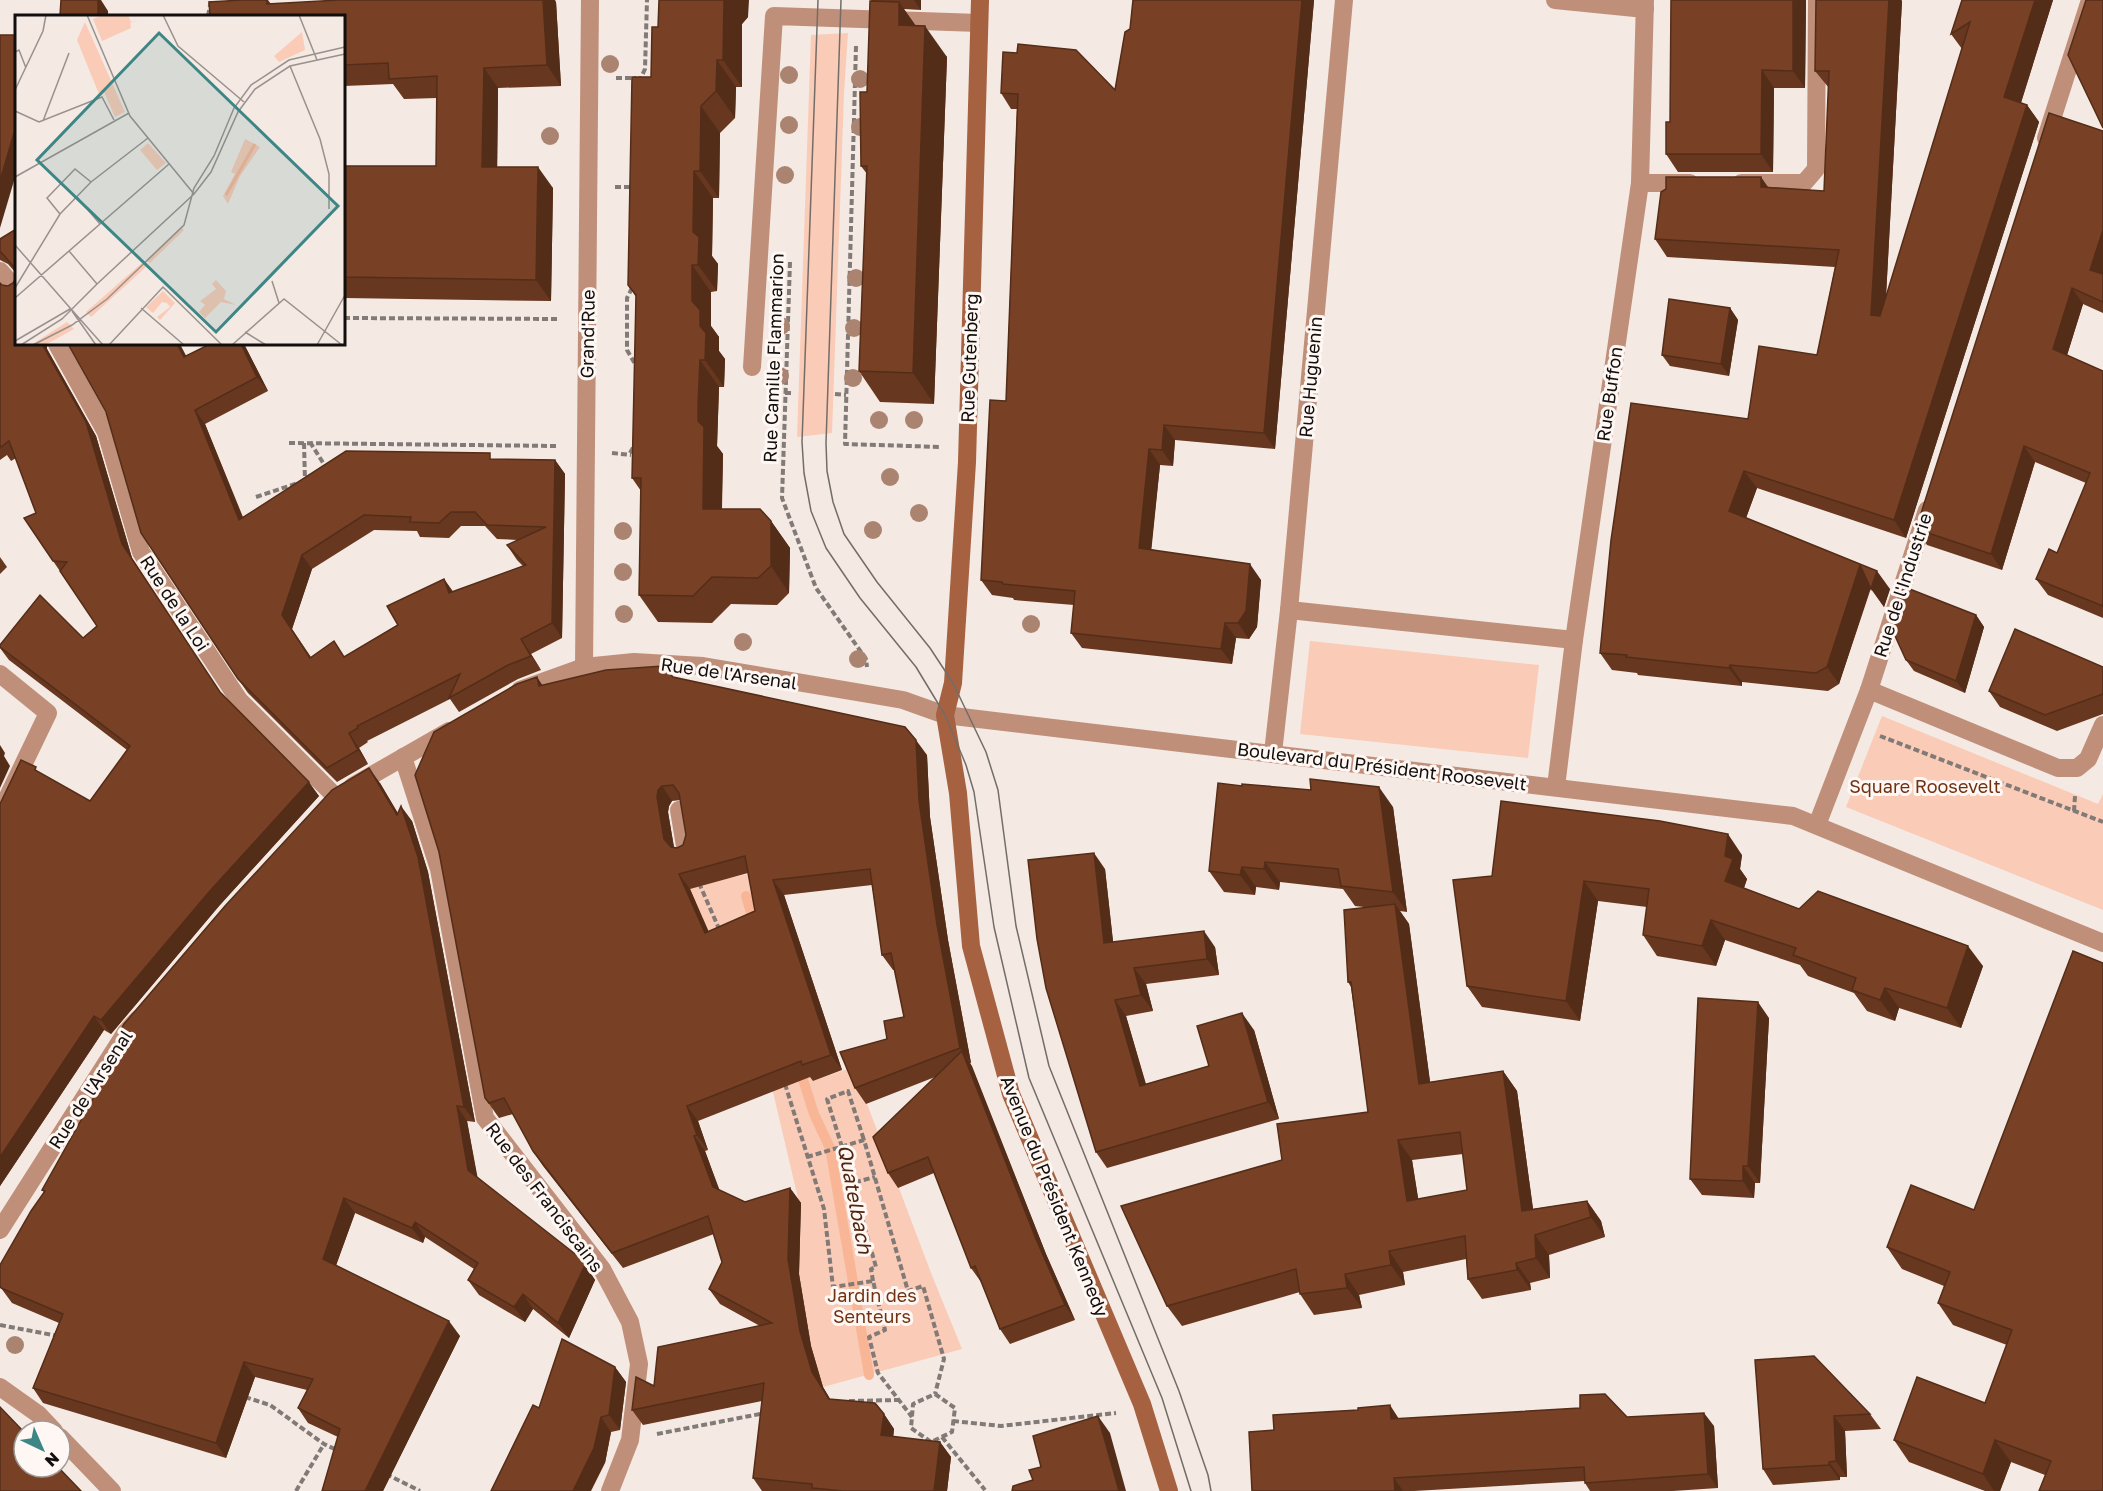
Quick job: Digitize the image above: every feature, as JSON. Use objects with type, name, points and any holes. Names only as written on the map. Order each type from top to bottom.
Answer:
[{"type":"street","name":"Grand'Rue","points":[[584,667],[590,0]]},
{"type":"street","name":"Rue Gutenberg","points":[[945,715],[953,683],[967,447],[980,0]]},
{"type":"street","name":"Rue Huguenin","points":[[1274,753],[1344,0]]},
{"type":"street","points":[[1555,0],[1645,5]]},
{"type":"street","points":[[1640,183],[1804,183],[1816,169],[1817,0]]},
{"type":"street","points":[[2039,158],[2090,0]]},
{"type":"street","name":"Rue Buffon","points":[[1556,786],[1574,640],[1640,183],[1645,5]]},
{"type":"street","points":[[752,367],[774,16],[979,22]]},
{"type":"street","points":[[0,271],[15,288]]},
{"type":"street","name":"Rue de la Loi","points":[[58,345],[106,432],[141,552],[239,700],[331,800],[402,757]]},
{"type":"street","name":"Rue de l'Industrie","points":[[1869,690],[1930,498]]},
{"type":"street","points":[[1289,610],[1574,640]]},
{"type":"street","name":"Rue de l'Arsenal","points":[[503,700],[523,689],[584,667],[634,662],[703,666],[868,694],[903,700],[945,715]]},
{"type":"street","points":[[0,674],[48,712],[0,813]]},
{"type":"street","points":[[1817,825],[1869,690],[2058,768],[2077,768],[2088,759],[2103,725]]},
{"type":"street","name":"Boulevard du Président Roosevelt","points":[[945,715],[1793,816],[2103,944]]},
{"type":"street","name":"Avenue du Président Kennedy","points":[[945,715],[958,793],[971,946],[1011,1094],[1142,1404],[1169,1491]]},
{"type":"street","points":[[402,757],[463,723]]},
{"type":"street","name":"Rue des Franciscains","points":[[402,757],[439,869],[485,1118],[602,1269],[630,1322],[639,1364],[630,1440],[610,1491]]},
{"type":"street","points":[[679,810],[686,852]]},
{"type":"street","name":"Rue de l'Arsenal","points":[[0,1230],[126,1032],[149,1005]]},
{"type":"street","points":[[0,1387],[43,1419]]},
{"type":"street","points":[[72,1449],[112,1491]]},
{"type":"path","points":[[208,15],[211,0]]},
{"type":"path","points":[[638,84],[645,69],[647,0]]},
{"type":"path","points":[[857,19],[845,444],[967,447]]},
{"type":"path","points":[[590,79],[649,77]]},
{"type":"path","points":[[631,176],[631,187]]},
{"type":"path","name":"Rue Camille Flammarion","points":[[790,254],[782,498],[816,588],[866,659],[868,694]]},
{"type":"path","points":[[632,281],[632,290],[627,298],[627,350],[635,361],[635,368]]},
{"type":"path","points":[[345,318],[587,319]]},
{"type":"path","points":[[785,393],[793,393]]},
{"type":"path","points":[[835,394],[846,394]]},
{"type":"path","points":[[610,453],[630,453],[634,449],[634,438]]},
{"type":"path","points":[[289,442],[586,447]]},
{"type":"path","points":[[304,442],[305,487]]},
{"type":"path","points":[[310,442],[329,472]]},
{"type":"path","points":[[416,443],[416,450]]},
{"type":"path","points":[[630,453],[638,462]]},
{"type":"path","points":[[256,497],[305,481]]},
{"type":"path","points":[[1856,726],[2103,822]]},
{"type":"path","points":[[686,852],[723,938]]},
{"type":"path","points":[[783,1077],[824,1209],[833,1287],[873,1281]]},
{"type":"path","points":[[842,1147],[827,1099],[848,1091],[908,1291],[922,1286],[944,1359],[936,1394]]},
{"type":"path","points":[[807,1157],[864,1140]]},
{"type":"path","points":[[875,1177],[852,1183],[876,1267],[870,1269],[885,1330],[869,1337],[878,1373],[912,1417]]},
{"type":"path","points":[[0,1325],[69,1338]]},
{"type":"path","points":[[237,1394],[270,1405],[324,1444],[345,1454]]},
{"type":"path","points":[[936,1394],[955,1408],[952,1432],[931,1442],[911,1428],[913,1404],[936,1394]]},
{"type":"path","points":[[845,1401],[899,1400]]},
{"type":"path","points":[[953,1421],[1001,1426],[1113,1414],[1142,1404]]},
{"type":"path","points":[[630,1440],[766,1413]]},
{"type":"path","points":[[942,1437],[985,1490]]},
{"type":"path","points":[[296,1491],[324,1444]]},
{"type":"path","points":[[377,1470],[420,1491]]},
{"type":"green space","points":[[848,33],[832,433],[797,437],[811,35]]},
{"type":"green space","points":[[1310,641],[1539,665],[1528,758],[1300,734]]},
{"type":"green space","name":"Square Roosevelt","points":[[1882,716],[2098,804],[2103,794],[2103,910],[1846,807]]},
{"type":"green space","name":"Jardin des Senteurs","points":[[753,873],[813,1081],[853,1067],[962,1349],[823,1387],[811,1346],[799,1274],[801,1211],[773,1092],[682,875],[730,878]]},
{"type":"building","points":[[61,0],[98,0],[98,15],[60,15]]},
{"type":"building","points":[[267,0],[267,4],[339,0],[543,0],[547,65],[484,68],[482,167],[538,167],[536,280],[345,277],[345,166],[436,166],[437,76],[389,79],[388,63],[345,65],[345,15],[210,15],[209,2]]},
{"type":"building","points":[[659,0],[724,0],[723,60],[717,60],[716,91],[701,106],[700,171],[694,171],[693,232],[699,237],[698,265],[692,265],[692,301],[700,310],[700,326],[706,333],[705,360],[700,360],[698,405],[698,421],[704,427],[703,509],[760,509],[771,521],[771,566],[758,578],[712,577],[693,596],[639,595],[641,478],[632,478],[636,295],[628,285],[632,77],[651,77],[652,27],[658,27]]},
{"type":"building","points":[[1133,0],[1302,0],[1264,433],[1164,425],[1162,450],[1149,449],[1139,548],[1250,564],[1246,611],[1238,623],[1225,623],[1221,649],[1071,633],[1075,591],[981,580],[990,400],[1006,401],[1018,94],[1001,93],[1003,52],[1017,53],[1018,44],[1076,50],[1115,90],[1125,32],[1130,29]]},
{"type":"building","points":[[1671,0],[1793,0],[1793,71],[1762,70],[1761,154],[1666,154],[1666,122],[1670,122]]},
{"type":"building","points":[[1816,0],[1889,0],[1871,315],[1880,316],[1970,22],[1951,34],[1962,0],[2035,0],[2004,97],[2027,105],[1894,520],[1744,471],[1729,511],[1877,571],[1871,589],[1860,565],[1827,667],[1816,673],[1730,665],[1729,668],[1600,653],[1611,540],[1631,403],[1748,419],[1759,346],[1817,355],[1839,250],[1655,239],[1661,192],[1666,189],[1666,177],[1761,177],[1761,187],[1824,191],[1829,71],[1815,71]]},
{"type":"building","points":[[2086,0],[2103,0],[2103,128],[2068,55]]},
{"type":"building","points":[[870,1],[899,2],[899,25],[925,26],[913,373],[859,371],[867,166],[861,166],[860,92],[867,92]]},
{"type":"building","points":[[0,35],[15,35],[15,129],[0,181]]},
{"type":"building","points":[[2049,113],[2103,131],[2103,230],[2090,270],[2103,274],[2103,302],[2072,288],[2053,349],[2103,371],[2103,606],[2036,579],[2049,549],[2057,553],[2090,473],[2024,446],[1991,554],[1916,529]]},
{"type":"building","points":[[15,230],[15,268],[0,251],[0,239]]},
{"type":"building","points":[[15,280],[15,345],[43,345],[86,422],[122,544],[220,692],[309,782],[209,892],[101,1020],[94,1016],[0,1157],[0,804],[21,760],[90,801],[130,746],[0,647],[40,595],[83,638],[97,626],[60,571],[67,562],[53,561],[24,518],[36,513],[9,441],[1,447],[0,445],[0,283],[8,286]]},
{"type":"building","points":[[1669,299],[1730,308],[1721,364],[1662,355]]},
{"type":"building","points":[[69,345],[178,345],[184,357],[208,345],[241,345],[257,377],[195,410],[239,520],[346,451],[490,453],[490,459],[555,460],[552,623],[521,639],[531,656],[508,665],[449,698],[460,674],[357,726],[358,728],[349,733],[358,750],[327,768],[238,679],[141,533],[106,412]],"holes":[[[451,512],[475,512],[487,525],[546,527],[507,545],[526,565],[449,593],[444,579],[387,606],[398,625],[344,657],[334,641],[310,658],[282,615],[302,555],[364,515],[411,517],[410,522],[439,523]]]},
{"type":"building","points":[[1902,586],[1976,615],[1956,681],[1906,660],[1890,625]]},
{"type":"building","points":[[2015,629],[2103,667],[2103,694],[2045,715],[1989,691]]},
{"type":"building","points":[[663,666],[673,677],[905,727],[916,740],[919,801],[937,925],[960,1048],[855,1088],[840,1052],[887,1039],[884,1021],[904,1017],[891,953],[882,955],[870,869],[773,880],[831,1055],[802,1065],[801,1061],[687,1106],[697,1135],[694,1136],[713,1187],[745,1202],[790,1188],[788,1259],[800,1331],[812,1372],[829,1399],[875,1403],[884,1414],[881,1435],[940,1442],[934,1491],[843,1491],[812,1488],[812,1484],[753,1478],[764,1383],[632,1410],[636,1377],[654,1386],[658,1347],[772,1323],[709,1289],[722,1262],[708,1216],[612,1253],[533,1151],[504,1098],[489,1103],[485,1098],[439,852],[415,775],[434,732],[517,684],[537,677],[539,686],[606,670]],"holes":[[[673,785],[679,793],[686,835],[683,845],[677,848],[671,847],[664,839],[657,797],[658,790],[662,786]],[[745,856],[755,911],[705,933],[679,874]]]},
{"type":"building","points":[[369,768],[397,815],[401,806],[418,857],[464,1107],[457,1106],[468,1170],[579,1257],[585,1265],[558,1323],[523,1294],[514,1307],[468,1280],[478,1263],[415,1222],[412,1228],[344,1198],[323,1259],[449,1321],[365,1491],[322,1491],[340,1429],[298,1408],[313,1379],[244,1362],[216,1443],[33,1388],[63,1314],[1,1288],[0,1265],[45,1191],[42,1190],[128,1036],[120,1031],[124,1024],[225,906],[332,790]]},
{"type":"building","points":[[1310,779],[1379,787],[1393,892],[1341,886],[1338,869],[1265,862],[1264,869],[1242,867],[1240,875],[1209,871],[1218,783],[1311,790]]},
{"type":"building","points":[[1501,801],[1660,821],[1728,834],[1725,856],[1733,859],[1725,881],[1799,909],[1818,891],[1968,946],[1947,1008],[1885,988],[1880,1000],[1852,990],[1856,978],[1793,955],[1796,948],[1711,920],[1702,946],[1643,935],[1649,889],[1584,881],[1566,1001],[1467,986],[1453,880],[1492,876]]},
{"type":"building","points":[[1094,853],[1104,943],[1204,931],[1207,959],[1134,968],[1141,995],[1115,1000],[1140,1086],[1209,1066],[1197,1026],[1242,1013],[1268,1102],[1096,1152],[1046,988],[1037,939],[1028,860]]},
{"type":"building","points":[[1395,904],[1419,1084],[1503,1071],[1522,1211],[1587,1201],[1591,1217],[1535,1235],[1536,1258],[1516,1263],[1517,1270],[1468,1279],[1465,1236],[1389,1251],[1391,1265],[1345,1274],[1347,1288],[1300,1294],[1296,1269],[1167,1306],[1121,1206],[1282,1160],[1277,1124],[1368,1112],[1351,982],[1348,982],[1344,910]],"holes":[[[1460,1132],[1467,1190],[1407,1201],[1398,1140]]]},
{"type":"building","points":[[2073,951],[2103,963],[2103,1491],[2039,1491],[2051,1461],[1995,1440],[1983,1474],[1894,1440],[1917,1377],[1985,1403],[2012,1330],[1938,1303],[1950,1272],[1887,1247],[1911,1185],[1974,1210]]},
{"type":"building","points":[[1698,998],[1758,1002],[1748,1166],[1743,1166],[1743,1181],[1690,1179]]},
{"type":"building","points":[[962,1051],[1036,1239],[1065,1305],[1000,1329],[975,1266],[971,1268],[928,1157],[888,1173],[873,1137]]},
{"type":"building","points":[[562,1339],[615,1367],[609,1415],[601,1417],[594,1448],[573,1491],[491,1491],[533,1405],[539,1408]]},
{"type":"building","points":[[1814,1356],[1870,1414],[1834,1416],[1836,1461],[1829,1462],[1829,1465],[1763,1469],[1755,1360]]},
{"type":"building","points":[[1605,1394],[1627,1417],[1704,1413],[1708,1474],[1585,1483],[1584,1467],[1394,1478],[1395,1491],[1252,1491],[1249,1432],[1274,1430],[1273,1415],[1358,1410],[1358,1408],[1390,1405],[1391,1419],[1580,1408],[1580,1395]]},
{"type":"building","points":[[0,1407],[12,1420],[12,1479],[70,1479],[81,1491],[0,1491]]},
{"type":"building","points":[[1098,1416],[1119,1491],[1012,1491],[1013,1486],[1033,1480],[1029,1470],[1041,1467],[1033,1436]]},
{"type":"waterway","name":"Quatelbach","points":[[746,896],[755,926]]},
{"type":"waterway","name":"Quatelbach","points":[[799,1067],[814,1114],[830,1148],[869,1375]]},
{"type":"tram line","points":[[818,0],[802,442],[804,473],[811,511],[826,548],[860,598],[916,667],[945,715],[966,765],[974,792],[994,927],[1029,1078],[1162,1398],[1191,1491]]},
{"type":"tram line","points":[[841,0],[826,443],[827,471],[833,502],[844,534],[877,582],[930,648],[953,683],[986,752],[998,790],[1016,926],[1049,1066],[1179,1391],[1208,1475],[1211,1491]]}]
